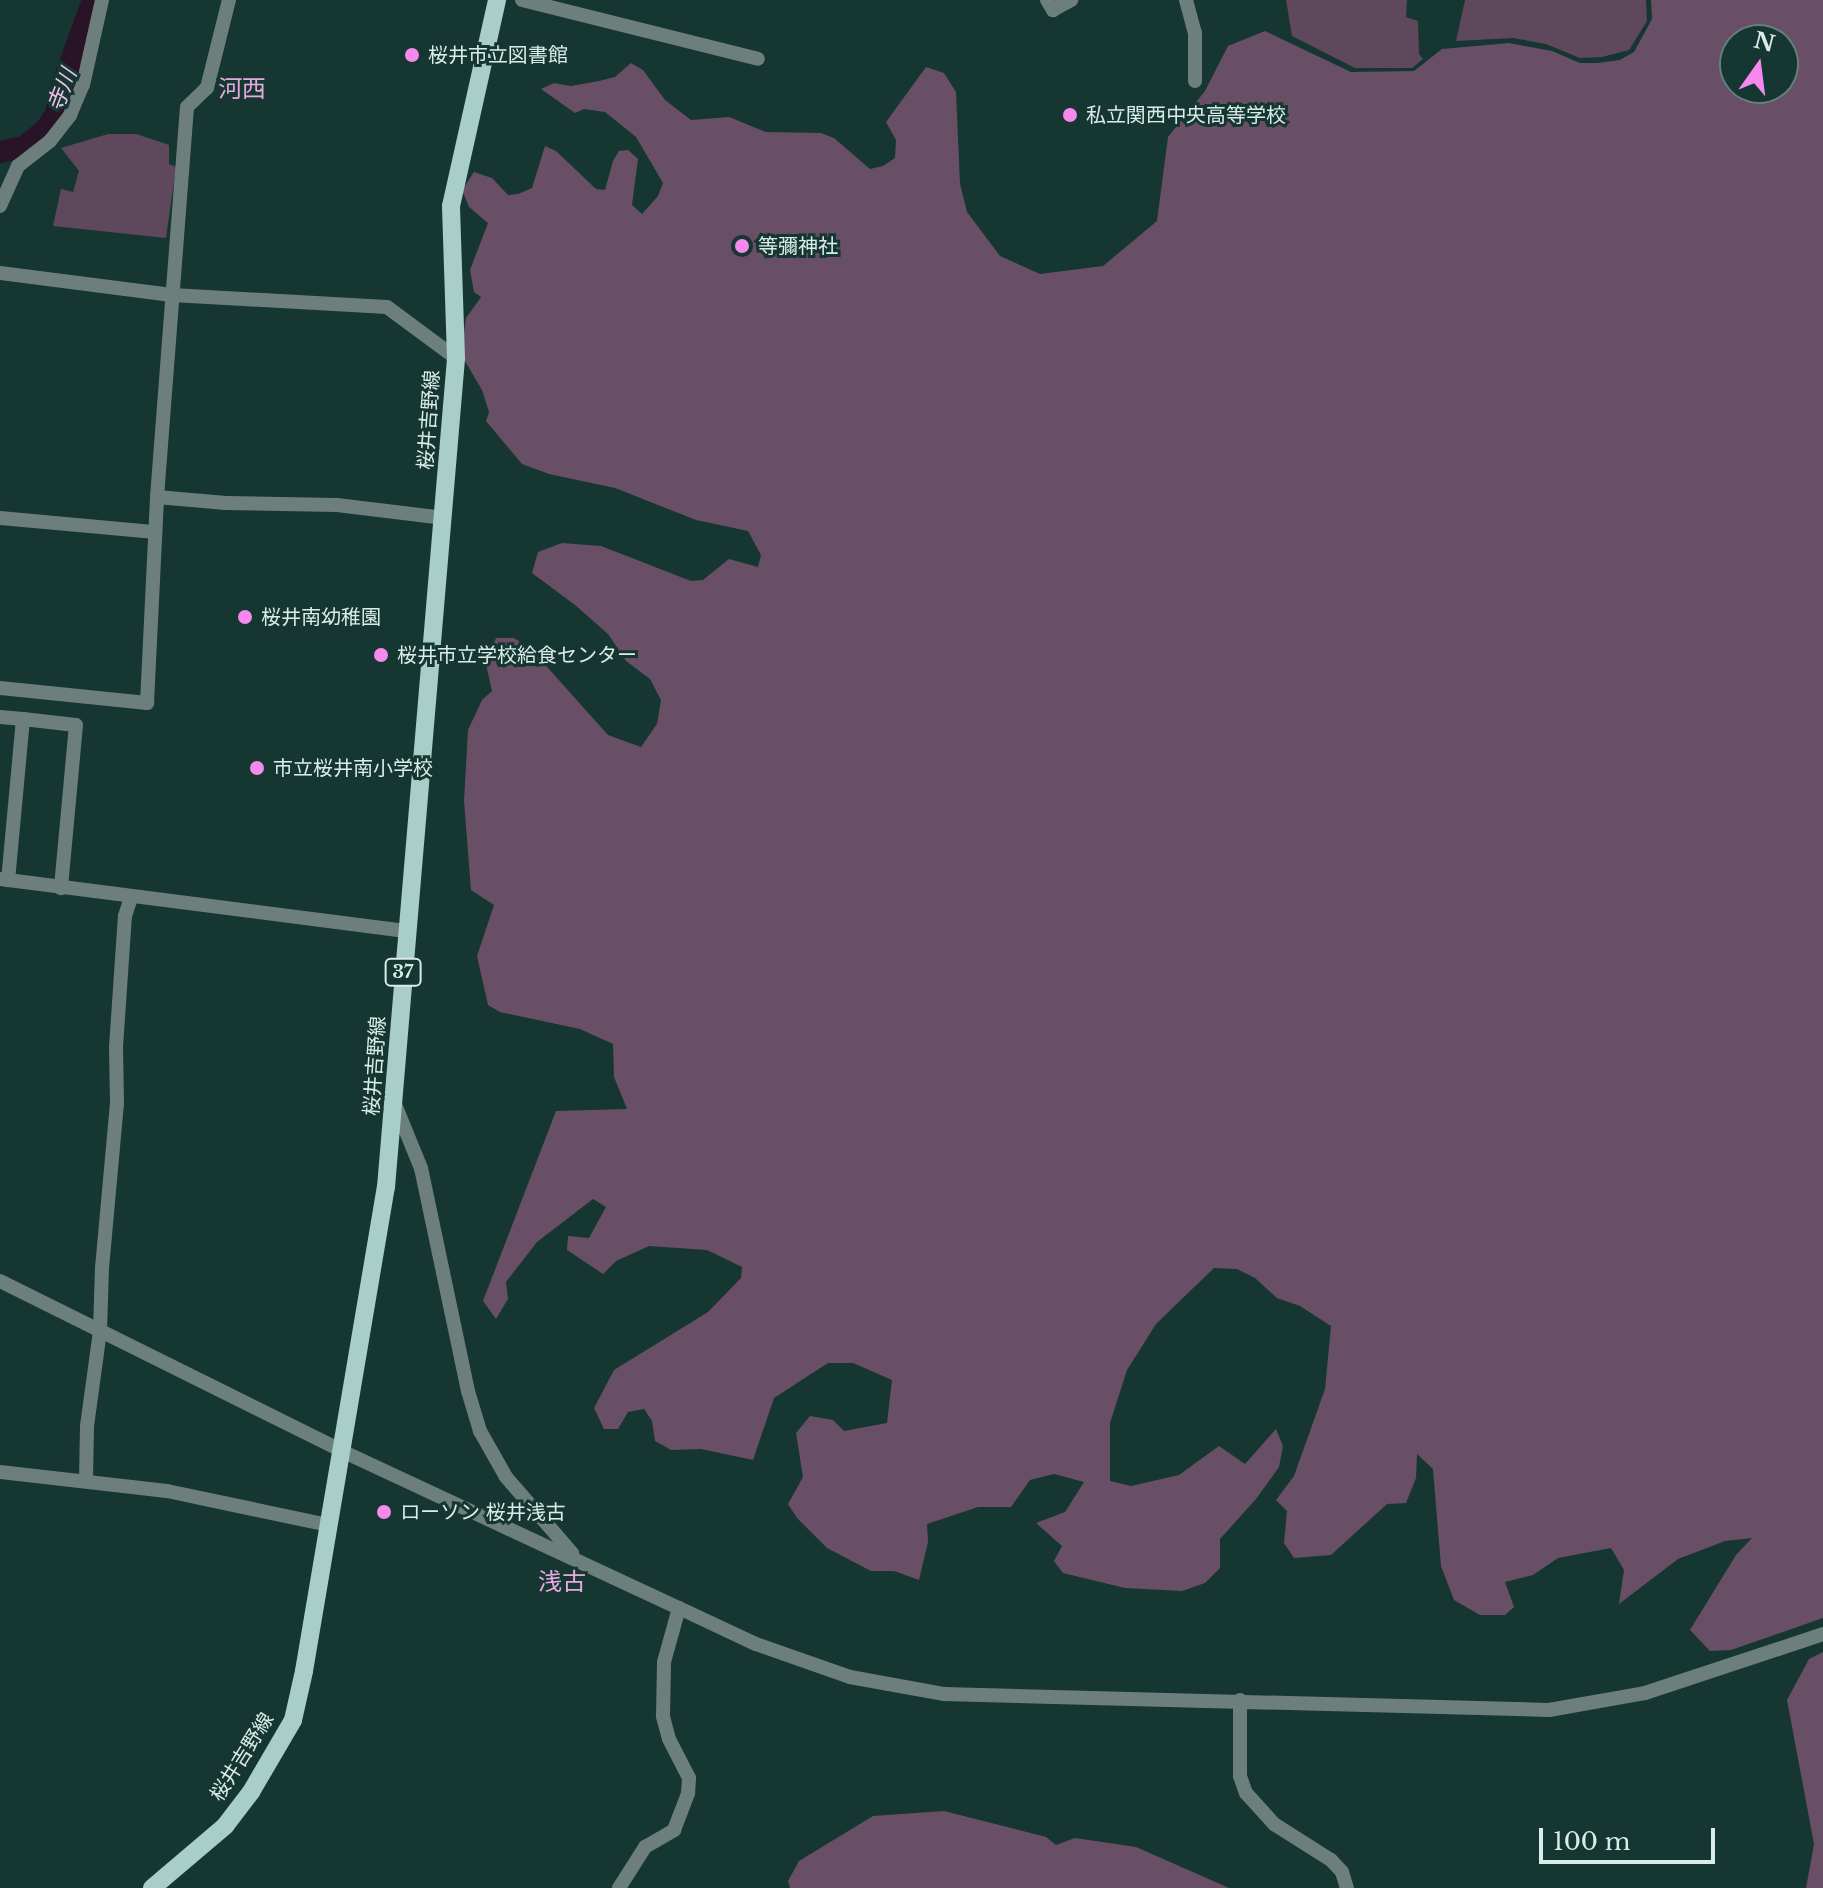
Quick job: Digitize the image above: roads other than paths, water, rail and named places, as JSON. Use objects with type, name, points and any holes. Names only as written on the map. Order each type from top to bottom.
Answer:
[{"type":"main road","name":"桜井吉野線","points":[[152,1888],[225,1826],[251,1792],[293,1720],[344,1452],[386,1187],[394,1101],[456,358],[451,206],[456,171],[497,0]]},
{"type":"street","points":[[0,206],[18,166],[50,141],[70,115],[83,85],[102,0]]},
{"type":"street","points":[[0,688],[147,703],[157,497],[187,107],[207,88],[229,0]]},
{"type":"street","points":[[522,0],[758,59]]},
{"type":"street","points":[[1047,0],[1053,10],[1071,0]]},
{"type":"street","points":[[1186,0],[1195,33],[1195,81]]},
{"type":"street","points":[[0,273],[172,295],[387,307],[456,358]]},
{"type":"street","points":[[157,497],[226,503],[337,505],[444,518]]},
{"type":"street","points":[[0,518],[155,532]]},
{"type":"street","points":[[0,717],[76,725],[61,888]]},
{"type":"street","points":[[23,719],[4,880],[406,931]]},
{"type":"street","points":[[86,1479],[87,1426],[100,1331],[102,1268],[117,1103],[123,932],[131,898]]},
{"type":"street","points":[[394,1101],[421,1168],[468,1391],[480,1431],[523,1500],[579,1560]]},
{"type":"street","points":[[0,1281],[344,1452],[756,1644],[850,1677],[944,1694],[1549,1710],[1645,1693],[1823,1634]]},
{"type":"street","points":[[0,1472],[86,1479],[167,1491],[329,1525]]},
{"type":"street","points":[[619,1888],[645,1847],[674,1830],[688,1793],[689,1778],[669,1739],[663,1716],[664,1662],[679,1608]]},
{"type":"street","points":[[1240,1700],[1240,1776],[1246,1793],[1274,1824],[1331,1860],[1342,1872],[1347,1888]]},
{"type":"waterway","name":"寺川","points":[[0,152],[24,147],[46,129],[56,114],[63,83],[93,0]]},
{"type":"place","name":"桜井市立図書館","points":[[412,55]]},
{"type":"place","name":"私立関西中央高等学校","points":[[1070,115]]},
{"type":"place","name":"等彌神社","points":[[742,246]]},
{"type":"place","name":"桜井南幼稚園","points":[[245,617]]},
{"type":"place","name":"桜井市立学校給食センター","points":[[381,655]]},
{"type":"place","name":"市立桜井南小学校","points":[[257,768]]},
{"type":"place","name":"ローソン 桜井浅古","points":[[384,1512]]},
{"type":"district","name":"河西","points":[[242,89]]},
{"type":"district","name":"浅古","points":[[562,1582]]}]
